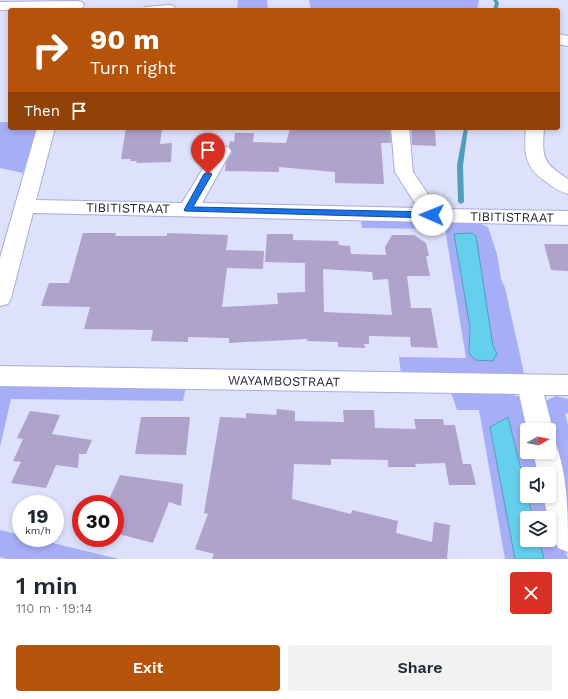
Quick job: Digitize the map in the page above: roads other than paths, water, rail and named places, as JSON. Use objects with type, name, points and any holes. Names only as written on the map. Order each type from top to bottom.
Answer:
[{"type":"street","points":[[0,6],[77,5]]},
{"type":"street","points":[[0,298],[45,130]]},
{"type":"street","points":[[400,130],[404,172],[432,215]]},
{"type":"street","points":[[535,130],[534,157],[546,173],[568,188]]},
{"type":"street","points":[[188,210],[222,151]]},
{"type":"street","name":"TIBITISTRAAT","points":[[24,206],[568,218]]},
{"type":"street","name":"WAYAMBOSTRAAT","points":[[0,376],[568,385]]},
{"type":"street","points":[[529,384],[538,423]]},
{"type":"street","points":[[548,459],[568,538]]},
{"type":"waterway","points":[[495,0],[497,3],[496,8]]},
{"type":"waterway","points":[[461,202],[460,165],[466,130]]}]
